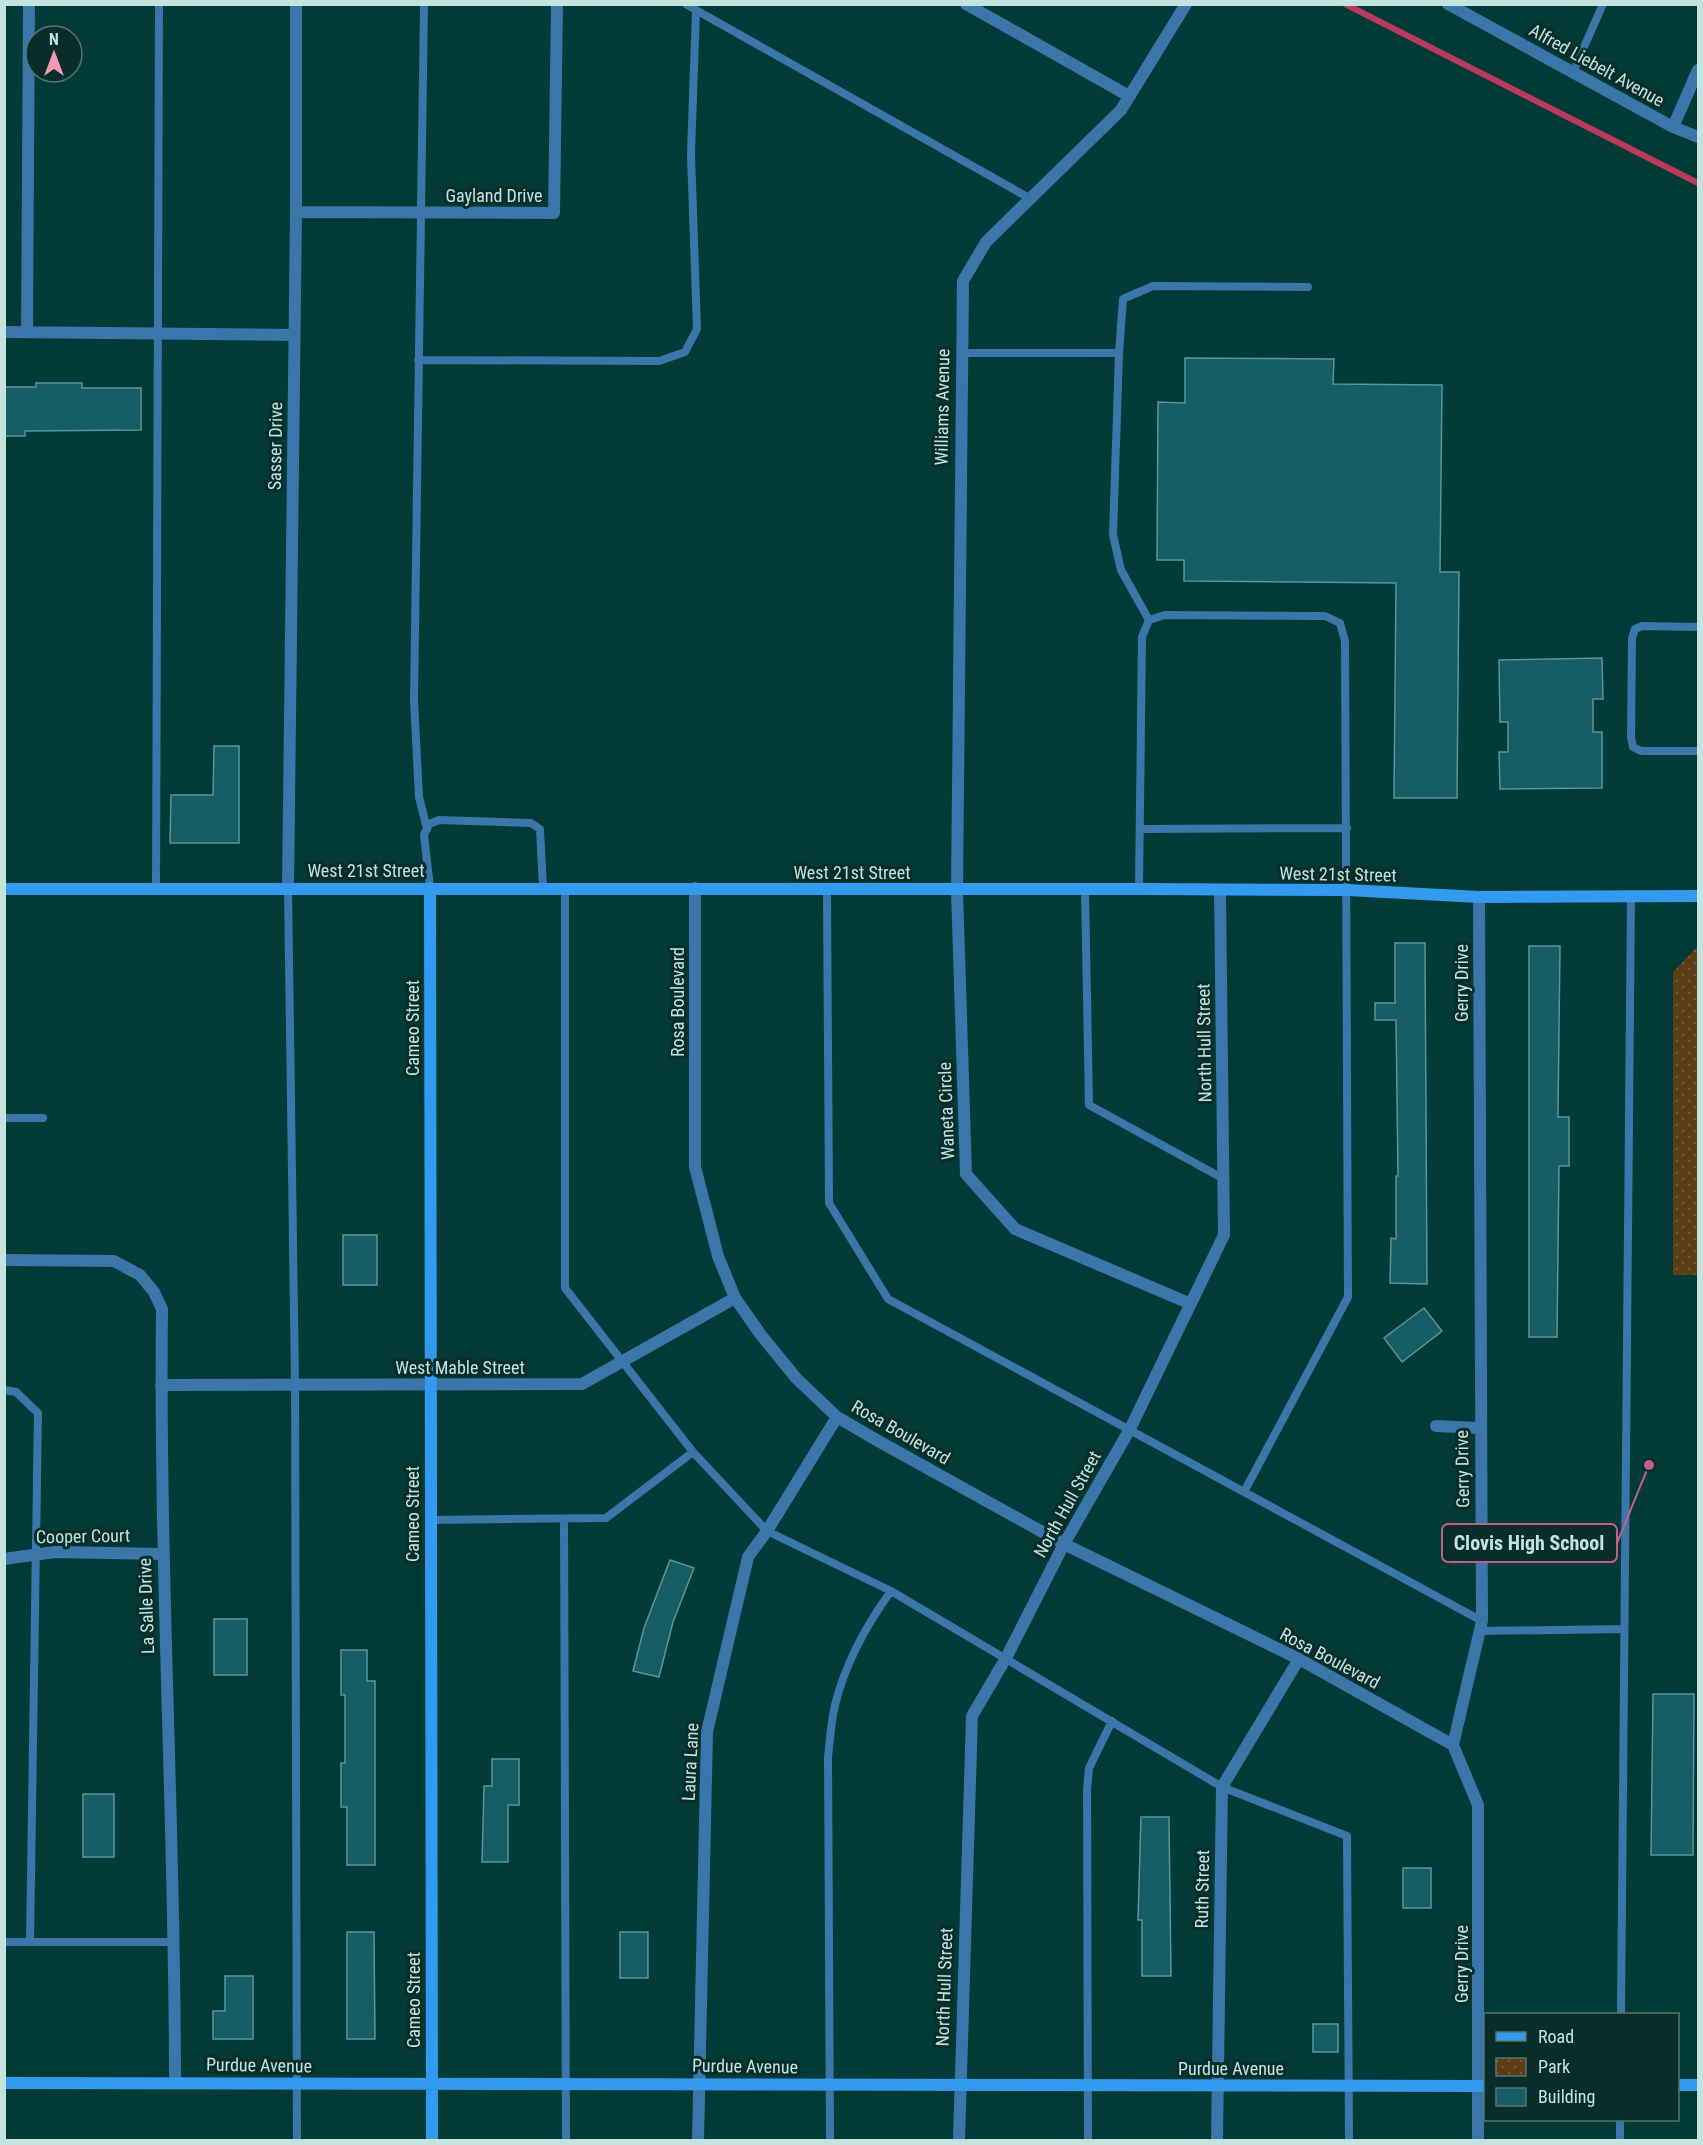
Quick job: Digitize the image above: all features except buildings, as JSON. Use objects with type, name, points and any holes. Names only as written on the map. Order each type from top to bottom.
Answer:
[{"type":"street","points":[[27,332],[29,4]]},
{"type":"street","name":"Sasser Drive","points":[[288,888],[296,212],[296,4]]},
{"type":"street","name":"Gayland Drive","points":[[296,212],[555,213],[558,4]]},
{"type":"street","points":[[966,4],[1129,96]]},
{"type":"street","name":"Williams Avenue","points":[[957,890],[963,281],[986,242],[1121,110],[1186,4]]},
{"type":"street","name":"Alfred Liebelt Avenue","points":[[1448,4],[1673,127],[1698,137]]},
{"type":"street","points":[[1673,127],[1698,70]]},
{"type":"street","points":[[4,332],[294,335]]},
{"type":"street","name":"Cameo Street","points":[[430,888],[432,2140]]},
{"type":"street","name":"Rosa Boulevard","points":[[694,888],[695,1167],[718,1256],[735,1298],[796,1378],[837,1417],[1064,1544],[1299,1659],[1453,1745]]},
{"type":"street","name":"West 21st Street","points":[[4,889],[1139,889],[1348,890],[1479,897],[1698,896]]},
{"type":"street","name":"Waneta Circle","points":[[957,890],[966,1174],[1015,1229],[1191,1304]]},
{"type":"street","name":"North Hull Street","points":[[959,2140],[972,1716],[1006,1658],[1064,1544],[1130,1429],[1224,1235],[1220,890]]},
{"type":"street","name":"Gerry Drive","points":[[1478,2140],[1482,2086],[1478,1804],[1453,1745],[1481,1626],[1479,897]]},
{"type":"street","name":"La Salle Drive","points":[[4,1260],[114,1261],[140,1275],[154,1292],[162,1309],[162,1554],[175,1942],[175,2082]]},
{"type":"street","name":"West Mable Street","points":[[161,1385],[582,1384],[735,1298]]},
{"type":"street","name":"Laura Lane","points":[[698,2140],[707,1732],[748,1557],[768,1532],[837,1417]]},
{"type":"street","points":[[1436,1426],[1479,1428]]},
{"type":"street","name":"Cooper Court","points":[[4,1559],[34,1554],[162,1554]]},
{"type":"street","name":"Ruth Street","points":[[1216,2140],[1222,1787],[1299,1659]]},
{"type":"street","name":"Purdue Avenue","points":[[4,2083],[432,2085],[698,2083],[959,2087],[1482,2086]]},
{"type":"street","points":[[1679,2085],[1698,2085]]},
{"type":"lane","points":[[156,890],[159,4]]},
{"type":"lane","points":[[424,4],[414,700],[419,797],[427,829]]},
{"type":"lane","points":[[686,4],[1031,199]]},
{"type":"lane","points":[[1573,72],[1603,4]]},
{"type":"lane","points":[[418,360],[659,361],[685,352],[697,329],[691,154],[696,10]]},
{"type":"lane","points":[[1149,620],[1121,570],[1113,536],[1123,299],[1153,286],[1308,287]]},
{"type":"lane","points":[[961,353],[1119,353]]},
{"type":"lane","points":[[1149,620],[1165,615],[1325,616],[1340,623],[1345,641],[1348,890],[1348,1297],[1244,1491]]},
{"type":"lane","points":[[1139,889],[1142,637],[1149,620]]},
{"type":"lane","points":[[1698,627],[1642,626],[1635,629],[1632,638],[1630,737],[1633,747],[1641,751],[1698,751]]},
{"type":"lane","points":[[430,888],[424,835],[429,824],[439,820],[531,823],[540,829],[543,888]]},
{"type":"lane","points":[[1140,829],[1347,828]]},
{"type":"lane","points":[[288,888],[295,1385],[297,2140]]},
{"type":"lane","points":[[565,888],[565,1288],[624,1360],[693,1452],[768,1532],[891,1591],[1222,1787],[1347,1836],[1349,2140]]},
{"type":"lane","points":[[1085,889],[1089,1104],[1224,1179]]},
{"type":"lane","points":[[827,890],[829,1203],[888,1299],[1244,1491],[1481,1626],[1624,1629]]},
{"type":"lane","points":[[1621,2013],[1631,896]]},
{"type":"lane","points":[[4,1118],[43,1118]]},
{"type":"lane","points":[[4,1390],[16,1392],[38,1413],[34,1554],[30,1942]]},
{"type":"lane","points":[[430,1520],[606,1518],[693,1452]]},
{"type":"lane","points":[[564,1519],[566,2140]]},
{"type":"lane","points":[[830,2140],[826,1843],[828,1757],[835,1705],[852,1660],[871,1618],[891,1591]]},
{"type":"lane","points":[[1088,2140],[1087,1789],[1089,1768],[1112,1721]]},
{"type":"lane","points":[[4,1942],[175,1942]]},
{"type":"lane","points":[[1620,2121],[1620,2140]]},
{"type":"green space","points":[[1698,946],[1698,1275],[1673,1275],[1673,972]]},
{"type":"waterway","points":[[1345,4],[1698,183]]},
{"type":"place","name":"Clovis High School","points":[[1649,1465]]}]
